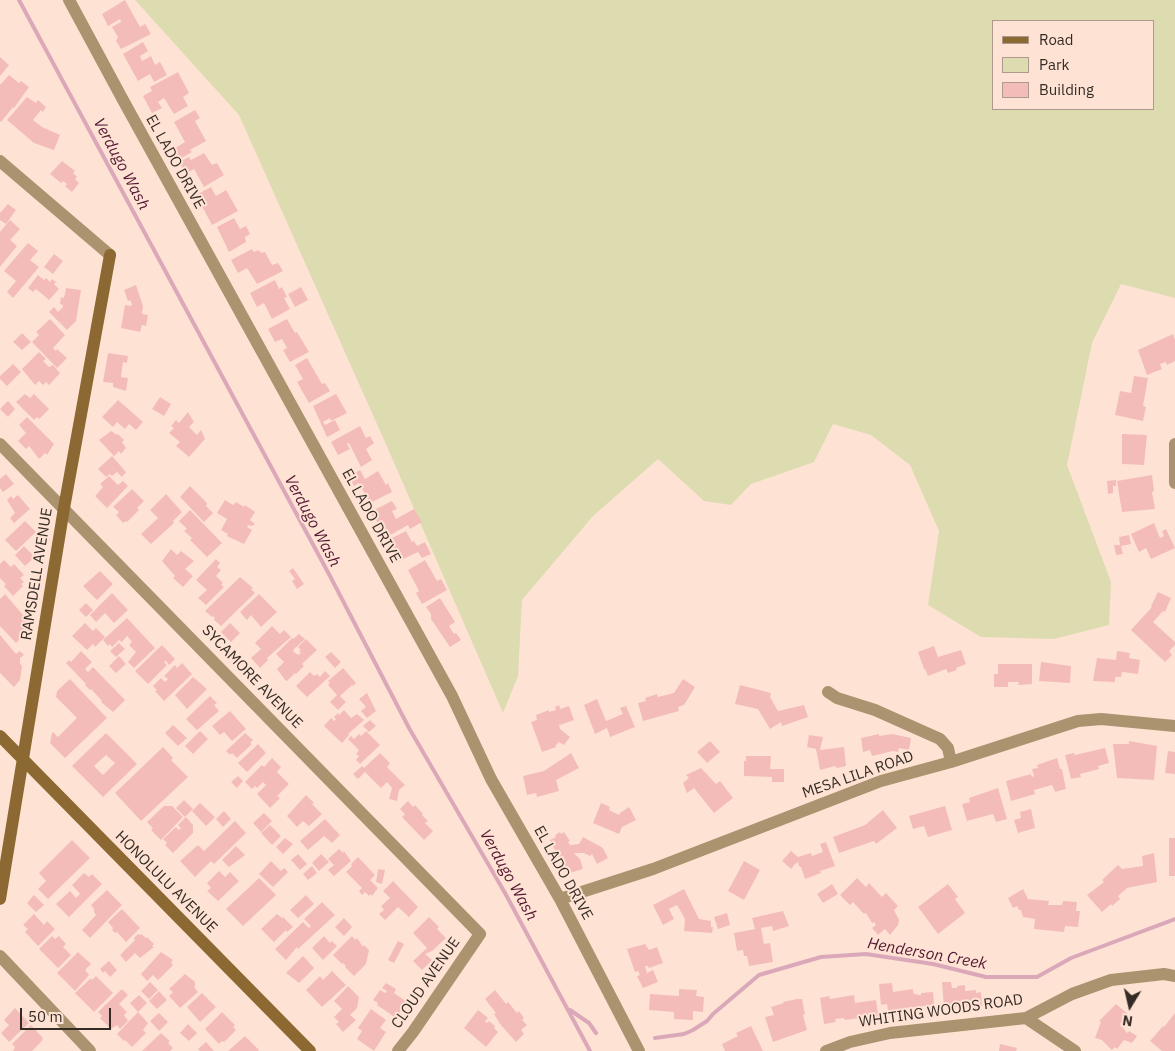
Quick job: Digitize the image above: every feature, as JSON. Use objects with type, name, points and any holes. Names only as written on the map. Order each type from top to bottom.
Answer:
[{"type":"street","name":"EL LADO DRIVE","points":[[69,0],[127,109],[452,696],[491,779],[560,899],[639,1051]]},
{"type":"street","name":"RAMSDELL AVENUE","points":[[0,161],[110,255],[64,508],[0,899]]},
{"type":"street","name":"SYCAMORE AVENUE","points":[[0,444],[480,934]]},
{"type":"street","points":[[1175,444],[1175,483]]},
{"type":"street","points":[[828,692],[837,698],[875,710],[940,739],[948,748],[951,762]]},
{"type":"street","name":"MESA LILA ROAD","points":[[560,899],[653,869],[881,781],[951,762],[1078,721],[1101,718],[1175,726]]},
{"type":"street","name":"HONOLULU AVENUE","points":[[0,736],[310,1051]]},
{"type":"street","name":"CLOUD AVENUE","points":[[398,1051],[480,934]]},
{"type":"street","points":[[0,956],[90,1051]]},
{"type":"street","name":"WHITING WOODS ROAD","points":[[826,1051],[850,1042],[890,1033],[1026,1018],[1072,994],[1111,980],[1164,974],[1175,976]]},
{"type":"street","points":[[1026,1018],[1075,1051]]},
{"type":"green space","points":[[135,0],[1175,0],[1175,298],[1121,284],[1092,343],[1067,465],[1111,582],[1109,625],[1054,639],[981,637],[928,605],[939,531],[910,465],[871,435],[833,424],[814,462],[751,484],[731,505],[704,501],[658,459],[593,516],[522,600],[518,676],[503,713],[239,115]]},
{"type":"building","points":[[125,0],[140,27],[145,24],[151,34],[121,49],[116,41],[118,37],[112,27],[121,22],[120,19],[108,26],[102,14]]},
{"type":"building","points":[[143,42],[148,51],[140,56],[142,61],[151,56],[155,65],[160,62],[167,75],[154,82],[150,74],[138,81],[123,54]]},
{"type":"building","points":[[0,57],[9,65],[0,76]]},
{"type":"building","points":[[178,72],[189,93],[183,97],[188,106],[174,114],[164,98],[158,102],[162,108],[152,113],[143,96],[152,91],[150,87]]},
{"type":"building","points":[[9,75],[19,83],[21,81],[29,87],[1,122],[0,85]]},
{"type":"building","points":[[27,97],[36,103],[38,100],[46,107],[33,120],[42,127],[60,135],[54,150],[34,143],[7,120]]},
{"type":"building","points":[[195,110],[200,118],[195,121],[206,141],[190,150],[192,152],[178,160],[172,150],[185,142],[174,122]]},
{"type":"building","points":[[204,153],[212,165],[217,163],[224,175],[204,187],[194,169],[186,174],[179,162],[189,157],[191,160]]},
{"type":"building","points":[[62,161],[75,171],[73,173],[77,177],[75,179],[79,183],[72,192],[65,186],[67,184],[63,181],[61,183],[50,174]]},
{"type":"building","points":[[211,187],[216,196],[226,190],[238,211],[212,225],[196,195]]},
{"type":"building","points":[[8,204],[16,210],[6,224],[0,220],[0,213]]},
{"type":"building","points":[[234,218],[240,229],[246,226],[250,234],[245,237],[246,242],[229,252],[217,227]]},
{"type":"building","points":[[10,220],[20,229],[10,240],[17,246],[0,267],[0,232]]},
{"type":"building","points":[[28,243],[38,251],[30,260],[39,267],[13,298],[7,292],[16,281],[4,271]]},
{"type":"building","points":[[252,249],[254,252],[258,250],[262,253],[265,252],[272,265],[278,263],[283,271],[257,284],[247,268],[238,273],[231,260]]},
{"type":"building","points":[[54,254],[63,261],[53,274],[44,267]]},
{"type":"building","points":[[38,275],[44,280],[46,278],[50,282],[52,279],[56,282],[54,284],[59,289],[49,300],[36,289],[33,292],[28,288]]},
{"type":"building","points":[[275,280],[279,289],[282,287],[287,297],[284,298],[290,309],[272,319],[264,303],[257,307],[250,293]]},
{"type":"building","points":[[136,285],[143,306],[142,314],[148,315],[146,326],[142,325],[140,332],[121,328],[125,305],[131,306],[132,304],[130,300],[128,301],[124,290]]},
{"type":"building","points":[[301,287],[308,300],[295,307],[288,294]]},
{"type":"building","points":[[66,288],[81,290],[76,321],[67,330],[49,312],[54,307],[58,312],[63,307],[60,304],[61,297],[64,298]]},
{"type":"building","points":[[50,319],[65,335],[53,348],[56,351],[57,349],[67,358],[57,368],[32,342],[39,335],[36,332]]},
{"type":"building","points":[[287,319],[309,352],[290,362],[283,350],[287,348],[282,339],[275,342],[268,329]]},
{"type":"building","points":[[22,333],[31,342],[22,350],[13,342]]},
{"type":"building","points":[[1173,334],[1175,340],[1175,361],[1167,365],[1166,362],[1160,364],[1162,369],[1147,375],[1138,350]]},
{"type":"building","points":[[39,352],[46,359],[43,361],[49,367],[53,365],[60,373],[49,385],[46,382],[43,385],[39,381],[35,385],[22,369]]},
{"type":"building","points":[[108,353],[128,356],[127,363],[123,362],[121,377],[128,378],[126,391],[113,387],[113,383],[103,382]]},
{"type":"building","points":[[307,358],[322,384],[325,383],[330,391],[309,403],[297,382],[303,379],[295,365]]},
{"type":"building","points":[[13,364],[21,372],[7,386],[0,379],[0,376]]},
{"type":"building","points":[[1134,376],[1148,378],[1143,406],[1146,407],[1143,421],[1115,415],[1120,391],[1131,393]]},
{"type":"building","points":[[25,394],[30,398],[34,394],[49,409],[39,419],[37,417],[34,420],[16,402]]},
{"type":"building","points":[[336,394],[347,413],[331,421],[330,418],[323,422],[325,425],[335,420],[340,430],[327,437],[313,406]]},
{"type":"building","points":[[160,397],[171,404],[164,416],[152,409]]},
{"type":"building","points":[[118,400],[143,422],[136,430],[129,424],[125,429],[117,422],[113,427],[102,417]]},
{"type":"building","points":[[8,401],[15,409],[8,417],[0,409]]},
{"type":"building","points":[[188,412],[194,422],[189,427],[197,435],[201,430],[205,439],[189,457],[176,446],[180,442],[169,433],[174,428],[171,426],[176,420],[179,423]]},
{"type":"building","points":[[27,417],[54,444],[47,455],[45,453],[39,459],[29,446],[26,449],[18,441],[26,433],[19,425]]},
{"type":"building","points":[[360,426],[366,438],[370,436],[374,443],[366,449],[372,460],[361,467],[349,443],[347,444],[350,449],[338,455],[331,442]]},
{"type":"building","points":[[111,431],[118,434],[124,440],[122,442],[126,448],[121,454],[119,451],[114,456],[99,440]]},
{"type":"building","points":[[1122,434],[1147,435],[1144,465],[1122,464]]},
{"type":"building","points":[[112,456],[126,472],[122,477],[117,472],[112,476],[110,474],[106,477],[98,469]]},
{"type":"building","points":[[360,470],[365,479],[378,471],[386,485],[388,483],[392,492],[370,503],[359,483],[354,486],[349,476]]},
{"type":"building","points":[[6,474],[14,484],[3,492],[0,488],[0,479]]},
{"type":"building","points":[[1152,475],[1155,509],[1122,512],[1117,481]]},
{"type":"building","points":[[109,476],[118,485],[123,481],[128,486],[107,508],[95,496],[103,487],[100,484]]},
{"type":"building","points":[[1116,480],[1116,486],[1113,486],[1113,493],[1108,494],[1107,481]]},
{"type":"building","points":[[190,486],[207,503],[206,506],[213,513],[204,522],[180,497]]},
{"type":"building","points":[[132,489],[144,501],[137,508],[139,510],[127,522],[123,523],[116,515],[119,512],[113,507]]},
{"type":"building","points":[[166,494],[182,512],[173,521],[174,523],[151,544],[141,534],[158,518],[150,510]]},
{"type":"building","points":[[18,495],[30,509],[14,523],[10,518],[15,513],[7,500],[11,496],[13,499]]},
{"type":"building","points":[[225,500],[233,505],[236,502],[244,507],[245,505],[255,512],[250,520],[255,524],[252,526],[248,525],[247,527],[252,530],[244,544],[227,536],[228,534],[221,530],[227,519],[217,513]]},
{"type":"building","points":[[392,501],[397,509],[392,511],[396,519],[414,509],[422,522],[410,529],[408,525],[385,538],[370,512]]},
{"type":"building","points":[[190,510],[222,543],[207,557],[190,540],[192,538],[184,531],[187,529],[179,521]]},
{"type":"building","points":[[25,521],[36,532],[16,551],[5,540]]},
{"type":"building","points":[[1154,523],[1160,538],[1164,536],[1162,531],[1166,529],[1175,548],[1151,559],[1146,548],[1139,552],[1131,534]]},
{"type":"building","points":[[406,531],[412,542],[414,541],[417,546],[425,542],[431,554],[422,558],[418,552],[397,562],[386,541]]},
{"type":"building","points":[[1129,535],[1131,544],[1121,546],[1123,554],[1116,555],[1114,545],[1120,545],[1119,537]]},
{"type":"building","points":[[24,546],[35,557],[25,566],[15,555]]},
{"type":"building","points":[[171,549],[177,555],[181,551],[194,561],[185,569],[193,576],[183,587],[173,578],[175,576],[162,561]]},
{"type":"building","points":[[216,559],[220,563],[217,567],[221,570],[216,576],[223,583],[221,585],[224,587],[206,605],[198,598],[207,590],[196,580]]},
{"type":"building","points":[[4,560],[11,567],[14,564],[24,575],[20,578],[24,582],[21,584],[23,586],[13,596],[0,578],[0,564]]},
{"type":"building","points":[[425,560],[437,581],[441,579],[447,590],[422,604],[416,593],[419,591],[408,570]]},
{"type":"building","points":[[293,568],[304,584],[297,589],[292,581],[295,579],[289,571]]},
{"type":"building","points":[[100,571],[113,584],[97,600],[83,586]]},
{"type":"building","points":[[240,577],[253,588],[251,589],[255,593],[221,626],[214,620],[213,616],[205,611]]},
{"type":"building","points":[[1158,592],[1171,598],[1165,612],[1163,611],[1153,622],[1175,642],[1175,645],[1169,651],[1172,655],[1165,662],[1131,630],[1152,607]]},
{"type":"building","points":[[112,593],[128,610],[114,623],[105,613],[96,622],[90,615]]},
{"type":"building","points":[[5,594],[29,622],[25,634],[16,643],[0,626],[0,599]]},
{"type":"building","points":[[259,594],[277,612],[261,627],[251,615],[247,620],[240,612]]},
{"type":"building","points":[[440,598],[455,622],[449,626],[461,640],[450,647],[431,619],[431,614],[426,607]]},
{"type":"building","points":[[86,603],[93,610],[86,617],[79,610]]},
{"type":"building","points":[[127,618],[155,648],[134,668],[128,662],[136,652],[129,645],[132,642],[127,636],[122,642],[119,640],[112,647],[110,644],[108,646],[103,640]]},
{"type":"building","points":[[85,623],[93,631],[96,628],[105,637],[95,647],[93,644],[87,650],[72,636]]},
{"type":"building","points":[[230,623],[240,633],[231,642],[221,632]]},
{"type":"building","points":[[272,626],[280,634],[284,630],[291,637],[267,658],[268,660],[260,668],[251,658],[261,649],[255,643]]},
{"type":"building","points":[[299,634],[305,639],[293,650],[294,652],[298,655],[301,653],[298,647],[306,639],[317,650],[302,664],[304,666],[287,681],[277,669],[284,662],[276,654],[292,638]]},
{"type":"building","points":[[0,635],[16,654],[20,651],[24,655],[20,658],[22,666],[20,680],[14,687],[0,673]]},
{"type":"building","points":[[119,643],[125,649],[116,657],[110,651]]},
{"type":"building","points":[[162,645],[175,659],[169,665],[166,661],[164,662],[167,665],[148,684],[135,671]]},
{"type":"building","points":[[934,646],[938,657],[961,650],[966,664],[948,673],[946,669],[928,676],[918,652]]},
{"type":"building","points":[[81,651],[92,662],[85,669],[88,672],[93,667],[125,700],[113,712],[101,702],[66,663],[69,660],[71,662]]},
{"type":"building","points":[[1117,651],[1130,653],[1129,658],[1140,660],[1138,674],[1122,672],[1121,677],[1115,677],[1115,682],[1093,681],[1097,658],[1116,660]]},
{"type":"building","points":[[331,652],[341,662],[335,668],[325,657]]},
{"type":"building","points":[[119,656],[126,664],[116,673],[109,666]]},
{"type":"building","points":[[1041,662],[1071,666],[1070,683],[1039,681]]},
{"type":"building","points":[[182,663],[192,674],[164,701],[153,686],[161,678],[165,682],[168,679],[164,676],[175,665],[177,668]]},
{"type":"building","points":[[998,664],[1032,664],[1032,684],[1018,685],[1019,682],[1008,682],[1008,687],[994,687],[994,674],[998,674]]},
{"type":"building","points":[[343,668],[356,683],[340,696],[346,702],[338,710],[330,702],[337,695],[328,685],[330,683],[328,681]]},
{"type":"building","points":[[325,671],[330,676],[307,697],[296,686],[310,672],[314,676],[317,674],[320,677]]},
{"type":"building","points":[[193,677],[207,689],[187,709],[175,695]]},
{"type":"building","points":[[70,679],[107,718],[65,758],[50,743],[53,732],[58,737],[77,718],[56,697],[57,691]]},
{"type":"building","points":[[683,679],[695,687],[684,705],[678,707],[679,711],[643,721],[638,703],[646,701],[645,698],[657,694],[658,697],[674,693]]},
{"type":"building","points":[[740,685],[771,693],[770,697],[778,711],[804,705],[808,717],[782,726],[781,722],[770,729],[758,709],[735,704]]},
{"type":"building","points":[[367,693],[376,711],[367,718],[361,711],[366,707],[359,699]]},
{"type":"building","points":[[210,696],[217,703],[214,705],[219,711],[197,730],[186,719]]},
{"type":"building","points":[[597,699],[606,721],[623,714],[620,708],[626,706],[635,727],[610,737],[607,728],[595,734],[584,705]]},
{"type":"building","points":[[559,705],[560,709],[569,706],[574,720],[559,724],[560,729],[570,737],[564,745],[559,742],[556,747],[542,752],[531,722],[537,720],[536,715],[549,710],[549,712],[556,710],[555,707]]},
{"type":"building","points":[[344,710],[351,718],[357,714],[364,720],[348,734],[342,743],[324,726],[331,718],[334,721],[336,719],[334,717]]},
{"type":"building","points":[[230,711],[246,729],[232,741],[224,732],[220,735],[212,726]]},
{"type":"building","points":[[370,720],[376,726],[369,732],[363,726]]},
{"type":"building","points":[[173,725],[187,738],[178,746],[165,733]]},
{"type":"building","points":[[200,731],[208,739],[193,754],[185,746]]},
{"type":"building","points":[[366,731],[380,745],[360,764],[356,760],[359,756],[356,754],[359,750],[348,739],[351,736],[354,739],[359,734],[361,736]]},
{"type":"building","points":[[106,733],[137,764],[103,797],[72,766]],"holes":[[[106,755],[115,763],[103,775],[94,766]]]},
{"type":"building","points":[[245,733],[253,740],[250,743],[252,744],[237,758],[232,753],[230,755],[226,751]]},
{"type":"building","points":[[879,734],[879,736],[892,734],[911,738],[909,750],[899,748],[898,752],[893,751],[872,756],[870,750],[863,752],[861,738]]},
{"type":"building","points":[[809,735],[823,737],[820,750],[844,747],[846,766],[837,768],[835,766],[820,770],[816,749],[807,747]]},
{"type":"building","points":[[710,741],[720,752],[707,763],[697,752]]},
{"type":"building","points":[[1129,741],[1157,746],[1154,780],[1117,778],[1113,744],[1129,744]]},
{"type":"building","points":[[258,744],[266,753],[247,772],[238,763]]},
{"type":"building","points":[[163,747],[173,758],[171,760],[188,777],[141,821],[115,793]]},
{"type":"building","points":[[1105,748],[1109,763],[1098,766],[1099,769],[1080,774],[1081,777],[1071,779],[1065,755],[1074,753],[1075,755]]},
{"type":"building","points":[[1168,751],[1175,752],[1175,774],[1165,773]]},
{"type":"building","points":[[380,753],[390,763],[387,767],[405,785],[399,790],[397,801],[389,799],[392,788],[387,782],[381,788],[365,772],[358,779],[353,774],[362,766],[364,768]]},
{"type":"building","points":[[571,753],[579,768],[556,780],[559,791],[537,797],[536,793],[527,795],[523,776],[544,771]]},
{"type":"building","points":[[746,756],[771,756],[770,769],[784,769],[784,782],[772,782],[772,777],[744,776]]},
{"type":"building","points":[[272,758],[281,767],[277,772],[289,784],[277,796],[280,798],[270,808],[257,794],[266,785],[263,782],[257,788],[255,786],[252,789],[245,782]]},
{"type":"building","points":[[1057,758],[1060,769],[1062,769],[1066,789],[1055,792],[1052,785],[1034,790],[1035,794],[1011,801],[1006,781],[1031,774],[1032,777],[1034,776],[1032,769],[1038,768],[1037,765]]},
{"type":"building","points":[[701,768],[716,784],[720,781],[733,798],[714,813],[694,788],[687,793],[683,783],[689,778],[686,775]]},
{"type":"building","points":[[238,776],[243,781],[237,788],[231,782]]},
{"type":"building","points":[[998,788],[1007,819],[996,822],[993,814],[967,821],[962,804],[970,802],[969,798]]},
{"type":"building","points":[[306,795],[322,814],[309,826],[303,821],[297,827],[287,816]]},
{"type":"building","points":[[184,800],[193,809],[185,817],[176,808]]},
{"type":"building","points":[[408,801],[413,807],[415,805],[423,814],[428,821],[425,823],[433,831],[424,840],[402,817],[405,814],[400,809]]},
{"type":"building","points":[[200,803],[215,817],[206,826],[192,811]]},
{"type":"building","points":[[601,803],[610,807],[609,810],[619,815],[629,807],[636,820],[622,827],[619,834],[593,823]]},
{"type":"building","points":[[164,806],[172,806],[183,817],[161,840],[151,830],[153,828],[147,822]]},
{"type":"building","points":[[945,806],[952,830],[928,837],[924,826],[913,829],[909,816]]},
{"type":"building","points":[[1031,809],[1035,828],[1018,833],[1014,820],[1021,818],[1020,812]]},
{"type":"building","points":[[883,810],[897,828],[876,844],[874,841],[839,853],[833,837],[865,825]]},
{"type":"building","points":[[224,811],[231,819],[223,827],[216,819]]},
{"type":"building","points":[[264,813],[272,821],[261,832],[253,823]]},
{"type":"building","points":[[186,817],[193,825],[193,833],[173,853],[165,845],[167,843],[163,839],[176,827],[179,830],[181,828],[178,825]]},
{"type":"building","points":[[325,819],[340,835],[332,843],[324,836],[308,850],[300,841]]},
{"type":"building","points":[[235,821],[246,833],[214,864],[211,861],[195,877],[180,861],[198,845],[204,851]]},
{"type":"building","points":[[270,825],[281,836],[272,845],[261,833]]},
{"type":"building","points":[[560,832],[561,834],[564,832],[570,841],[568,842],[570,845],[579,844],[583,837],[603,848],[608,858],[597,864],[592,854],[590,856],[584,853],[574,853],[580,859],[583,869],[570,873],[569,870],[566,872],[550,840]]},
{"type":"building","points":[[285,838],[293,844],[283,854],[276,847]]},
{"type":"building","points":[[1169,838],[1175,838],[1175,876],[1169,876]]},
{"type":"building","points":[[72,840],[90,858],[48,899],[38,889],[46,881],[39,873]]},
{"type":"building","points":[[826,842],[835,866],[820,871],[821,873],[805,879],[798,864],[799,862],[791,869],[782,861],[791,851],[798,857],[811,853],[812,856],[823,852],[820,844]]},
{"type":"building","points":[[236,846],[245,855],[229,867],[222,860]]},
{"type":"building","points":[[339,849],[343,853],[344,851],[351,861],[334,876],[328,870],[334,865],[328,859]]},
{"type":"building","points":[[1154,853],[1157,882],[1127,888],[1118,896],[1120,899],[1102,912],[1087,895],[1104,882],[1102,880],[1118,865],[1122,869],[1143,866],[1142,856]]},
{"type":"building","points":[[298,854],[307,864],[300,870],[291,860]]},
{"type":"building","points":[[321,854],[329,862],[319,871],[312,863]]},
{"type":"building","points":[[358,857],[375,875],[370,880],[378,888],[372,896],[365,892],[362,895],[359,891],[362,888],[346,872]]},
{"type":"building","points":[[271,861],[281,871],[284,868],[288,872],[273,887],[259,874]]},
{"type":"building","points":[[744,861],[760,870],[744,900],[728,891]]},
{"type":"building","points":[[312,866],[317,873],[308,880],[303,874]]},
{"type":"building","points":[[378,869],[385,870],[382,884],[376,882]]},
{"type":"building","points":[[219,871],[225,877],[230,872],[239,881],[218,901],[207,891],[211,888],[207,883]]},
{"type":"building","points":[[84,873],[89,877],[92,874],[102,884],[69,917],[56,904],[70,891],[76,898],[80,894],[72,885]]},
{"type":"building","points":[[259,878],[276,895],[243,926],[226,909]]},
{"type":"building","points":[[857,878],[866,887],[869,883],[882,897],[886,893],[898,906],[894,910],[899,920],[898,925],[890,935],[885,929],[878,935],[872,928],[876,925],[874,922],[872,923],[866,913],[864,914],[853,902],[850,905],[840,895]]},
{"type":"building","points":[[393,881],[418,907],[409,917],[398,907],[385,920],[379,914],[384,910],[381,906],[390,898],[383,891]]},
{"type":"building","points":[[832,884],[838,894],[823,903],[817,894]]},
{"type":"building","points":[[948,884],[958,897],[955,899],[965,913],[938,934],[918,907]]},
{"type":"building","points":[[684,889],[699,919],[711,921],[712,933],[684,931],[685,919],[677,905],[669,909],[674,919],[663,925],[653,905]]},
{"type":"building","points":[[1023,889],[1028,899],[1049,901],[1048,905],[1062,905],[1063,901],[1077,902],[1076,911],[1080,911],[1078,927],[1065,926],[1064,932],[1034,929],[1035,919],[1023,917],[1021,910],[1017,906],[1013,908],[1008,898]]},
{"type":"building","points":[[107,890],[122,905],[90,938],[82,930],[96,915],[91,905]]},
{"type":"building","points":[[34,895],[44,905],[36,912],[27,903]]},
{"type":"building","points":[[306,895],[314,904],[298,918],[290,910]]},
{"type":"building","points":[[322,902],[335,915],[298,949],[297,947],[286,960],[275,949],[303,922],[309,928],[311,926],[304,919]]},
{"type":"building","points":[[122,909],[140,928],[126,942],[117,932],[115,933],[112,930],[113,928],[108,922]]},
{"type":"building","points":[[783,911],[789,926],[773,931],[772,926],[761,928],[764,944],[770,943],[773,962],[749,966],[747,956],[744,956],[743,950],[737,951],[734,933],[755,929],[752,918]]},
{"type":"building","points":[[727,913],[730,925],[718,929],[714,917]]},
{"type":"building","points":[[34,914],[44,925],[47,921],[55,929],[38,946],[25,932],[28,929],[23,925]]},
{"type":"building","points":[[277,914],[293,927],[287,932],[286,930],[274,942],[261,929]]},
{"type":"building","points":[[429,917],[446,938],[432,951],[425,954],[432,960],[422,970],[413,961],[427,948],[413,933]]},
{"type":"building","points":[[344,918],[352,927],[344,936],[335,927]]},
{"type":"building","points":[[138,934],[147,937],[154,944],[152,946],[154,947],[140,958],[135,953],[126,962],[120,955],[135,940],[134,938]]},
{"type":"building","points":[[52,936],[55,939],[59,936],[66,944],[63,947],[71,955],[58,968],[39,949]]},
{"type":"building","points":[[324,936],[330,943],[332,941],[337,946],[323,960],[312,948]]},
{"type":"building","points":[[352,936],[355,940],[357,938],[363,947],[364,945],[369,950],[366,964],[354,976],[333,955]]},
{"type":"building","points":[[398,941],[404,944],[394,963],[388,960]]},
{"type":"building","points":[[645,944],[649,950],[657,947],[663,963],[649,968],[645,966],[647,973],[653,970],[658,982],[643,988],[637,976],[640,975],[638,971],[635,972],[627,949]]},
{"type":"building","points":[[78,952],[91,964],[85,970],[89,975],[75,991],[57,973]]},
{"type":"building","points":[[161,952],[173,960],[171,962],[173,965],[158,980],[153,975],[147,981],[141,974]]},
{"type":"building","points":[[303,956],[314,968],[299,983],[286,973]]},
{"type":"building","points":[[109,961],[117,970],[110,977],[105,971],[103,973],[100,969]]},
{"type":"building","points":[[332,971],[346,985],[322,1007],[306,990],[320,976],[323,980]]},
{"type":"building","points":[[185,974],[195,982],[194,987],[198,992],[180,1008],[169,996],[173,992],[169,989]]},
{"type":"building","points":[[96,976],[113,993],[94,1012],[75,993],[91,978],[92,980]]},
{"type":"building","points":[[150,982],[158,990],[149,999],[141,991]]},
{"type":"building","points":[[942,982],[951,982],[952,988],[965,985],[965,991],[976,990],[976,993],[981,992],[982,1006],[944,1007]]},
{"type":"building","points":[[386,983],[396,989],[394,993],[407,1002],[396,1018],[373,1000],[380,990],[385,993],[387,991],[382,988]]},
{"type":"building","points":[[892,983],[893,992],[913,989],[913,993],[921,995],[921,993],[933,992],[934,1005],[905,1008],[905,1010],[888,1010],[887,1004],[881,1005],[879,984]]},
{"type":"building","points":[[348,986],[359,997],[357,1008],[350,1015],[356,1020],[343,1032],[336,1024],[339,1022],[334,1017],[342,1009],[334,1001]]},
{"type":"building","points":[[122,989],[128,995],[119,1004],[127,1012],[124,1015],[128,1021],[120,1029],[117,1025],[111,1029],[100,1018],[102,1016],[98,1012]]},
{"type":"building","points":[[679,989],[697,990],[696,996],[704,997],[703,1012],[693,1011],[693,1020],[674,1019],[674,1012],[649,1010],[650,994],[679,996]]},
{"type":"building","points":[[495,990],[506,1004],[508,1002],[517,1013],[519,1011],[524,1018],[522,1020],[527,1025],[521,1030],[524,1034],[516,1042],[500,1024],[494,1014],[496,1013],[485,999]]},
{"type":"building","points":[[159,991],[167,1000],[157,1009],[149,1001]]},
{"type":"building","points":[[202,993],[216,1007],[200,1022],[187,1007]]},
{"type":"building","points":[[139,995],[147,1003],[138,1012],[130,1003]]},
{"type":"building","points":[[854,995],[855,1003],[876,1000],[879,1020],[868,1022],[867,1017],[845,1020],[844,1018],[835,1019],[836,1022],[824,1024],[820,998],[829,996],[830,999]]},
{"type":"building","points":[[802,999],[805,1014],[803,1015],[807,1030],[773,1042],[765,1017],[774,1015],[771,1007]]},
{"type":"building","points":[[1116,1004],[1129,1015],[1120,1024],[1127,1033],[1129,1031],[1137,1036],[1132,1043],[1124,1040],[1117,1049],[1115,1047],[1112,1050],[1102,1040],[1095,1038],[1101,1022],[1099,1021]]},
{"type":"building","points":[[15,1008],[29,1023],[9,1042],[1,1033],[9,1025],[4,1020]]},
{"type":"building","points":[[371,1009],[386,1020],[380,1028],[386,1032],[374,1051],[357,1039],[362,1031],[358,1028]]},
{"type":"building","points":[[478,1010],[488,1018],[485,1021],[487,1023],[489,1021],[495,1026],[494,1028],[498,1032],[486,1047],[464,1028]]},
{"type":"building","points":[[138,1012],[148,1023],[143,1030],[146,1033],[132,1047],[117,1034]]},
{"type":"building","points":[[222,1012],[235,1025],[233,1027],[236,1030],[224,1042],[222,1041],[219,1044],[205,1029]]},
{"type":"building","points":[[159,1013],[168,1022],[159,1031],[150,1021]]},
{"type":"building","points":[[1175,1013],[1175,1051],[1162,1051],[1150,1041]]},
{"type":"building","points":[[188,1024],[197,1033],[189,1041],[180,1033]]},
{"type":"building","points":[[31,1025],[43,1038],[41,1042],[32,1051],[13,1051],[15,1047],[12,1044]]},
{"type":"building","points":[[751,1026],[763,1051],[725,1051],[722,1044],[738,1036],[736,1033]]},
{"type":"building","points":[[161,1033],[170,1041],[168,1043],[173,1048],[170,1051],[142,1051]]},
{"type":"building","points":[[245,1036],[258,1051],[228,1051]]},
{"type":"building","points":[[206,1042],[214,1051],[200,1051],[198,1049]]},
{"type":"building","points":[[1000,1044],[1017,1048],[1016,1051],[999,1051]]},
{"type":"waterway","name":"Verdugo Wash","points":[[19,0],[330,576],[409,728],[505,893],[590,1051]]},
{"type":"waterway","name":"Henderson Creek","points":[[655,1038],[684,1034],[693,1030],[707,1021],[759,975],[821,957],[866,954],[933,964],[986,977],[1037,977],[1071,958],[1175,919]]},
{"type":"waterway","name":"Henderson Creek","points":[[570,1010],[589,1023],[596,1033]]}]
